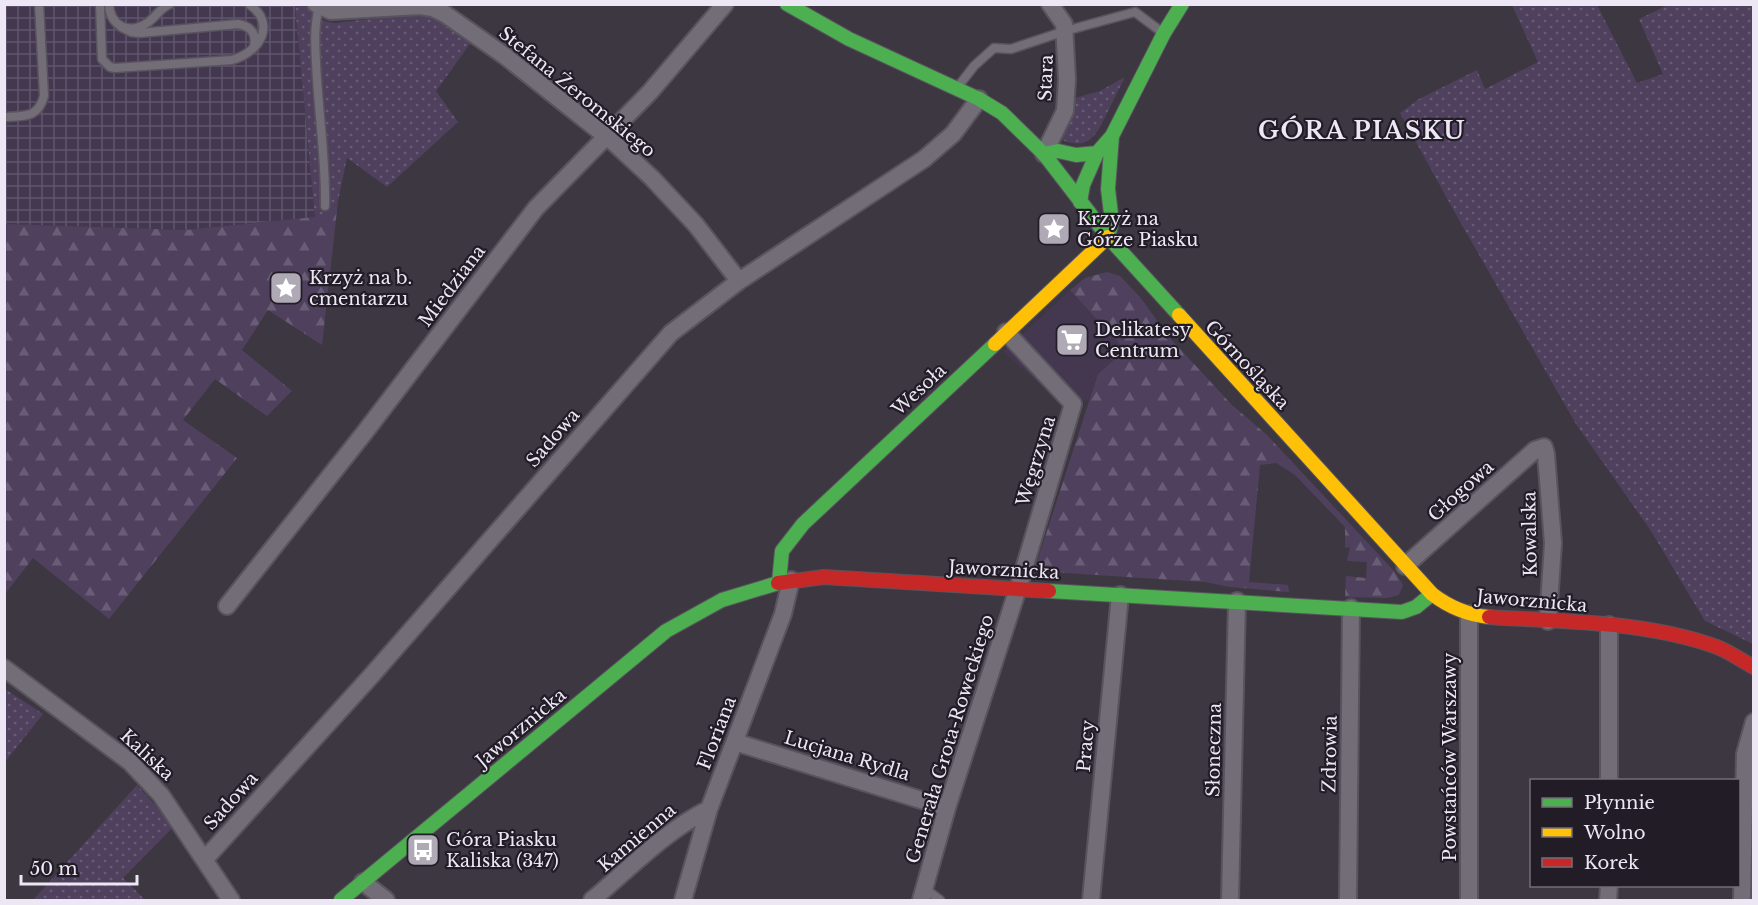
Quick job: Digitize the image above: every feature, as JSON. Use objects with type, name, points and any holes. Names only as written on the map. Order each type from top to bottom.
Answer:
[{"type":"street","name":"Miedziana","points":[[227,606],[365,432],[536,208],[650,92],[725,4]]},
{"type":"street","name":"Górnośląska","points":[[787,4],[858,44],[979,99],[1002,112],[1044,154],[1108,237],[1432,594]]},
{"type":"street","name":"Stara","points":[[1044,154],[1065,111],[1067,79],[1064,24],[1050,4]]},
{"type":"street","points":[[1108,189],[1094,198],[1080,202],[1083,185],[1097,153],[1112,136],[1164,33],[1182,4]]},
{"type":"street","name":"Stefana Żeromskiego","points":[[317,6],[331,11],[420,6],[433,8],[445,14],[505,56],[605,136],[652,178],[696,225],[739,280]]},
{"type":"street","name":"Sadowa","points":[[205,859],[372,675],[671,333],[739,280],[924,159],[953,134],[979,99]]},
{"type":"street","points":[[1108,237],[1112,222],[1108,189],[1112,136]]},
{"type":"street","points":[[1044,154],[1058,151],[1076,155],[1097,153]]},
{"type":"street","name":"Wesoła","points":[[785,581],[782,551],[803,524],[1108,237]]},
{"type":"street","name":"Węgrzyna","points":[[1006,332],[1074,404],[1017,588]]},
{"type":"street","name":"Głogowa","points":[[1406,566],[1535,450],[1544,447]]},
{"type":"street","name":"Kowalska","points":[[1544,447],[1553,543],[1548,621]]},
{"type":"street","name":"Jaworznicka","points":[[341,900],[666,631],[722,600],[745,591],[785,581],[824,577],[1402,612],[1416,607],[1432,594],[1446,605],[1469,614],[1609,625],[1673,634],[1719,648],[1754,667]]},
{"type":"street","name":"Floriana","points":[[683,900],[709,809],[783,614],[785,581]]},
{"type":"street","name":"Generała Grota-Roweckiego","points":[[922,894],[1017,588]]},
{"type":"street","name":"Pracy","points":[[1091,900],[1120,594]]},
{"type":"street","name":"Słoneczna","points":[[1230,900],[1237,601]]},
{"type":"street","name":"Zdrowia","points":[[1348,900],[1351,608]]},
{"type":"street","name":"Powstańców Warszawy","points":[[1469,614],[1469,900]]},
{"type":"street","points":[[1609,625],[1609,779]]},
{"type":"street","name":"Kaliska","points":[[4,668],[130,762],[161,795],[231,900]]},
{"type":"street","points":[[1742,900],[1745,754],[1754,722]]},
{"type":"street","name":"Lucjana Rydla","points":[[735,742],[947,808]]},
{"type":"street","name":"Kamienna","points":[[592,900],[664,838],[691,818],[709,809]]},
{"type":"street","points":[[363,882],[386,900]]},
{"type":"lane","points":[[4,117],[34,113],[41,105],[44,96],[39,4]]},
{"type":"lane","points":[[100,4],[102,59],[110,67],[142,67],[232,60],[251,52],[261,39],[263,31],[259,15],[249,4]]},
{"type":"lane","points":[[109,4],[109,14],[114,22],[131,32],[245,25],[252,30],[255,37],[255,44],[251,52]]},
{"type":"lane","points":[[121,27],[139,27],[170,4]]},
{"type":"lane","points":[[317,6],[315,46],[326,181],[325,206]]},
{"type":"lane","points":[[957,89],[974,66],[994,48],[1011,49],[1065,31],[1135,12],[1164,33]]},
{"type":"lane","points":[[922,894],[940,900]]},
{"type":"shaded area","points":[[4,5],[295,5],[315,217],[185,230],[5,224]]},
{"type":"shaded area","points":[[1070,290],[1125,350],[1098,374],[1089,399],[1066,406],[1003,352]]},
{"type":"green space","points":[[295,5],[307,5],[318,18],[336,23],[427,12],[472,41],[436,91],[458,122],[387,187],[347,158],[338,201],[324,222],[315,217]]},
{"type":"green space","points":[[1512,5],[1597,5],[1637,83],[1663,74],[1639,19],[1668,5],[1753,5],[1753,644],[1705,621],[1651,531],[1576,424],[1400,113],[1419,99],[1477,70],[1485,89],[1538,62]]},
{"type":"green space","points":[[1125,77],[1099,128],[1090,139],[1078,144],[1060,139],[1071,99],[1100,91]]},
{"type":"green space","points":[[338,201],[322,345],[268,310],[242,350],[292,391],[267,416],[215,379],[183,420],[237,458],[109,619],[33,558],[5,594],[5,224],[185,230],[315,217],[324,221]]},
{"type":"green space","points":[[1107,272],[1120,276],[1140,297],[1169,337],[1232,405],[1266,434],[1395,572],[1403,585],[1399,595],[1387,598],[1345,597],[1346,576],[1366,578],[1367,562],[1347,561],[1350,547],[1345,548],[1345,527],[1295,475],[1276,463],[1260,465],[1249,582],[1288,585],[1289,592],[1230,587],[1205,582],[1034,571],[1098,374],[1125,350],[1070,290],[1085,278]]},
{"type":"green space","points":[[5,689],[43,714],[5,762]]},
{"type":"green space","points":[[137,785],[174,826],[123,878],[145,900],[33,900]]},
{"type":"traffic: fast","points":[[787,4],[849,39],[979,99],[1002,113],[1044,154],[1108,237],[1179,315]]},
{"type":"traffic: fast","points":[[1080,202],[1083,185],[1097,153],[1112,136],[1164,33],[1182,4]]},
{"type":"traffic: fast","points":[[1108,237],[1112,222],[1108,189],[1112,136]]},
{"type":"traffic: fast","points":[[1044,154],[1058,151],[1076,155],[1097,153]]},
{"type":"traffic: fast","points":[[779,582],[782,551],[803,524],[995,344]]},
{"type":"traffic: fast","points":[[341,900],[666,631],[722,600],[778,583]]},
{"type":"traffic: fast","points":[[1049,591],[1402,612],[1416,607],[1432,594]]},
{"type":"traffic: slow","points":[[995,344],[1108,237]]},
{"type":"traffic: slow","points":[[1179,315],[1432,594],[1459,610],[1489,617]]},
{"type":"traffic: jam","points":[[778,583],[824,577],[1049,591]]},
{"type":"traffic: jam","points":[[1489,617],[1604,624],[1662,632],[1717,647],[1754,667]]},
{"type":"place","name":"Krzyż na Górze Piasku","points":[[1054,229]]},
{"type":"place","name":"Krzyż na b. cmentarzu","points":[[286,288]]},
{"type":"place","name":"Delikatesy Centrum","points":[[1072,340]]},
{"type":"place","name":"Góra Piasku Kaliska (347)","points":[[423,850]]},
{"type":"district","name":"GÓRA PIASKU","points":[[1362,130]]}]
